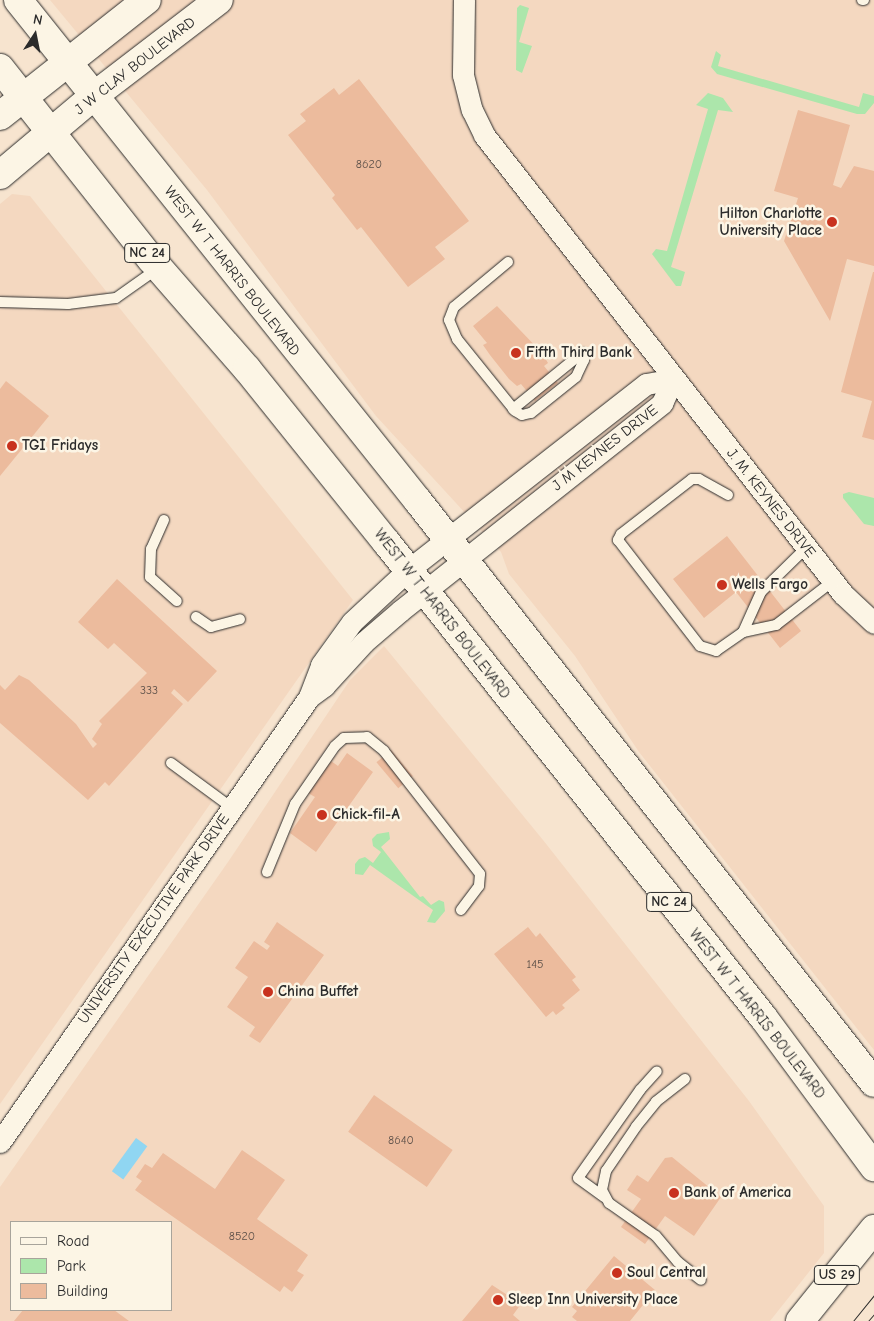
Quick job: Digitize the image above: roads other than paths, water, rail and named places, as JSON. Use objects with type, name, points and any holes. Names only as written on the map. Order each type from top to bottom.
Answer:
[{"type":"main road","name":"WEST W T HARRIS BOULEVARD","points":[[18,0],[464,560],[874,1083]]},
{"type":"main road","points":[[0,116],[147,0]]},
{"type":"main road","name":"J W CLAY BOULEVARD","points":[[0,175],[52,134],[95,95],[219,0]]},
{"type":"main road","name":"WEST W T HARRIS BOULEVARD","points":[[0,68],[158,268],[247,369],[763,1017],[874,1167]]},
{"type":"main road","name":"US 29","points":[[800,1321],[874,1229]]},
{"type":"street","name":"J. M. KEYNES DRIVE","points":[[464,0],[463,75],[479,128],[806,548],[833,581],[874,623]]},
{"type":"street","name":"J M KEYNES DRIVE","points":[[416,581],[464,560],[662,403],[670,392],[673,379],[646,384],[447,539]]},
{"type":"street","name":"UNIVERSITY EXECUTIVE PARK DRIVE","points":[[0,1142],[309,696],[321,665],[352,622],[416,581],[447,539]]},
{"type":"lane","points":[[508,262],[457,303],[449,320],[454,335],[513,409],[520,415],[531,413],[579,373],[584,362],[582,353],[513,409]]},
{"type":"lane","points":[[0,302],[68,304],[116,298],[158,268]]},
{"type":"lane","points":[[728,495],[699,479],[692,479],[621,534],[618,540],[704,649],[720,650],[742,632],[761,592],[806,548]]},
{"type":"lane","points":[[164,520],[151,549],[150,577],[177,602]]},
{"type":"lane","points":[[742,632],[776,625],[833,581]]},
{"type":"lane","points":[[196,618],[212,627],[240,619]]},
{"type":"lane","points":[[267,872],[296,804],[335,746],[344,738],[367,737],[384,751],[480,874],[479,886],[461,910]]},
{"type":"lane","points":[[171,763],[232,808]]},
{"type":"lane","points":[[657,1071],[640,1090],[578,1178],[656,1236],[678,1262],[701,1280]]},
{"type":"lane","points":[[604,1197],[602,1181],[606,1171],[636,1127],[656,1102],[685,1078]]},
{"type":"water","points":[[136,1138],[147,1146],[123,1179],[112,1171]]},
{"type":"tram line","points":[[853,1321],[874,1295]]},
{"type":"tram line","points":[[868,1321],[874,1314]]},
{"type":"place","name":"Hilton Charlotte University Place","points":[[832,222]]},
{"type":"place","name":"Fifth Third Bank","points":[[516,353]]},
{"type":"place","name":"TGI Fridays","points":[[12,446]]},
{"type":"place","name":"Wells Fargo","points":[[722,585]]},
{"type":"place","name":"Chick-fil-A","points":[[322,815]]},
{"type":"place","name":"China Buffet","points":[[268,992]]},
{"type":"place","name":"Bank of America","points":[[674,1193]]},
{"type":"place","name":"Soul Central","points":[[617,1273]]},
{"type":"place","name":"Sleep Inn University Place","points":[[498,1300]]}]
